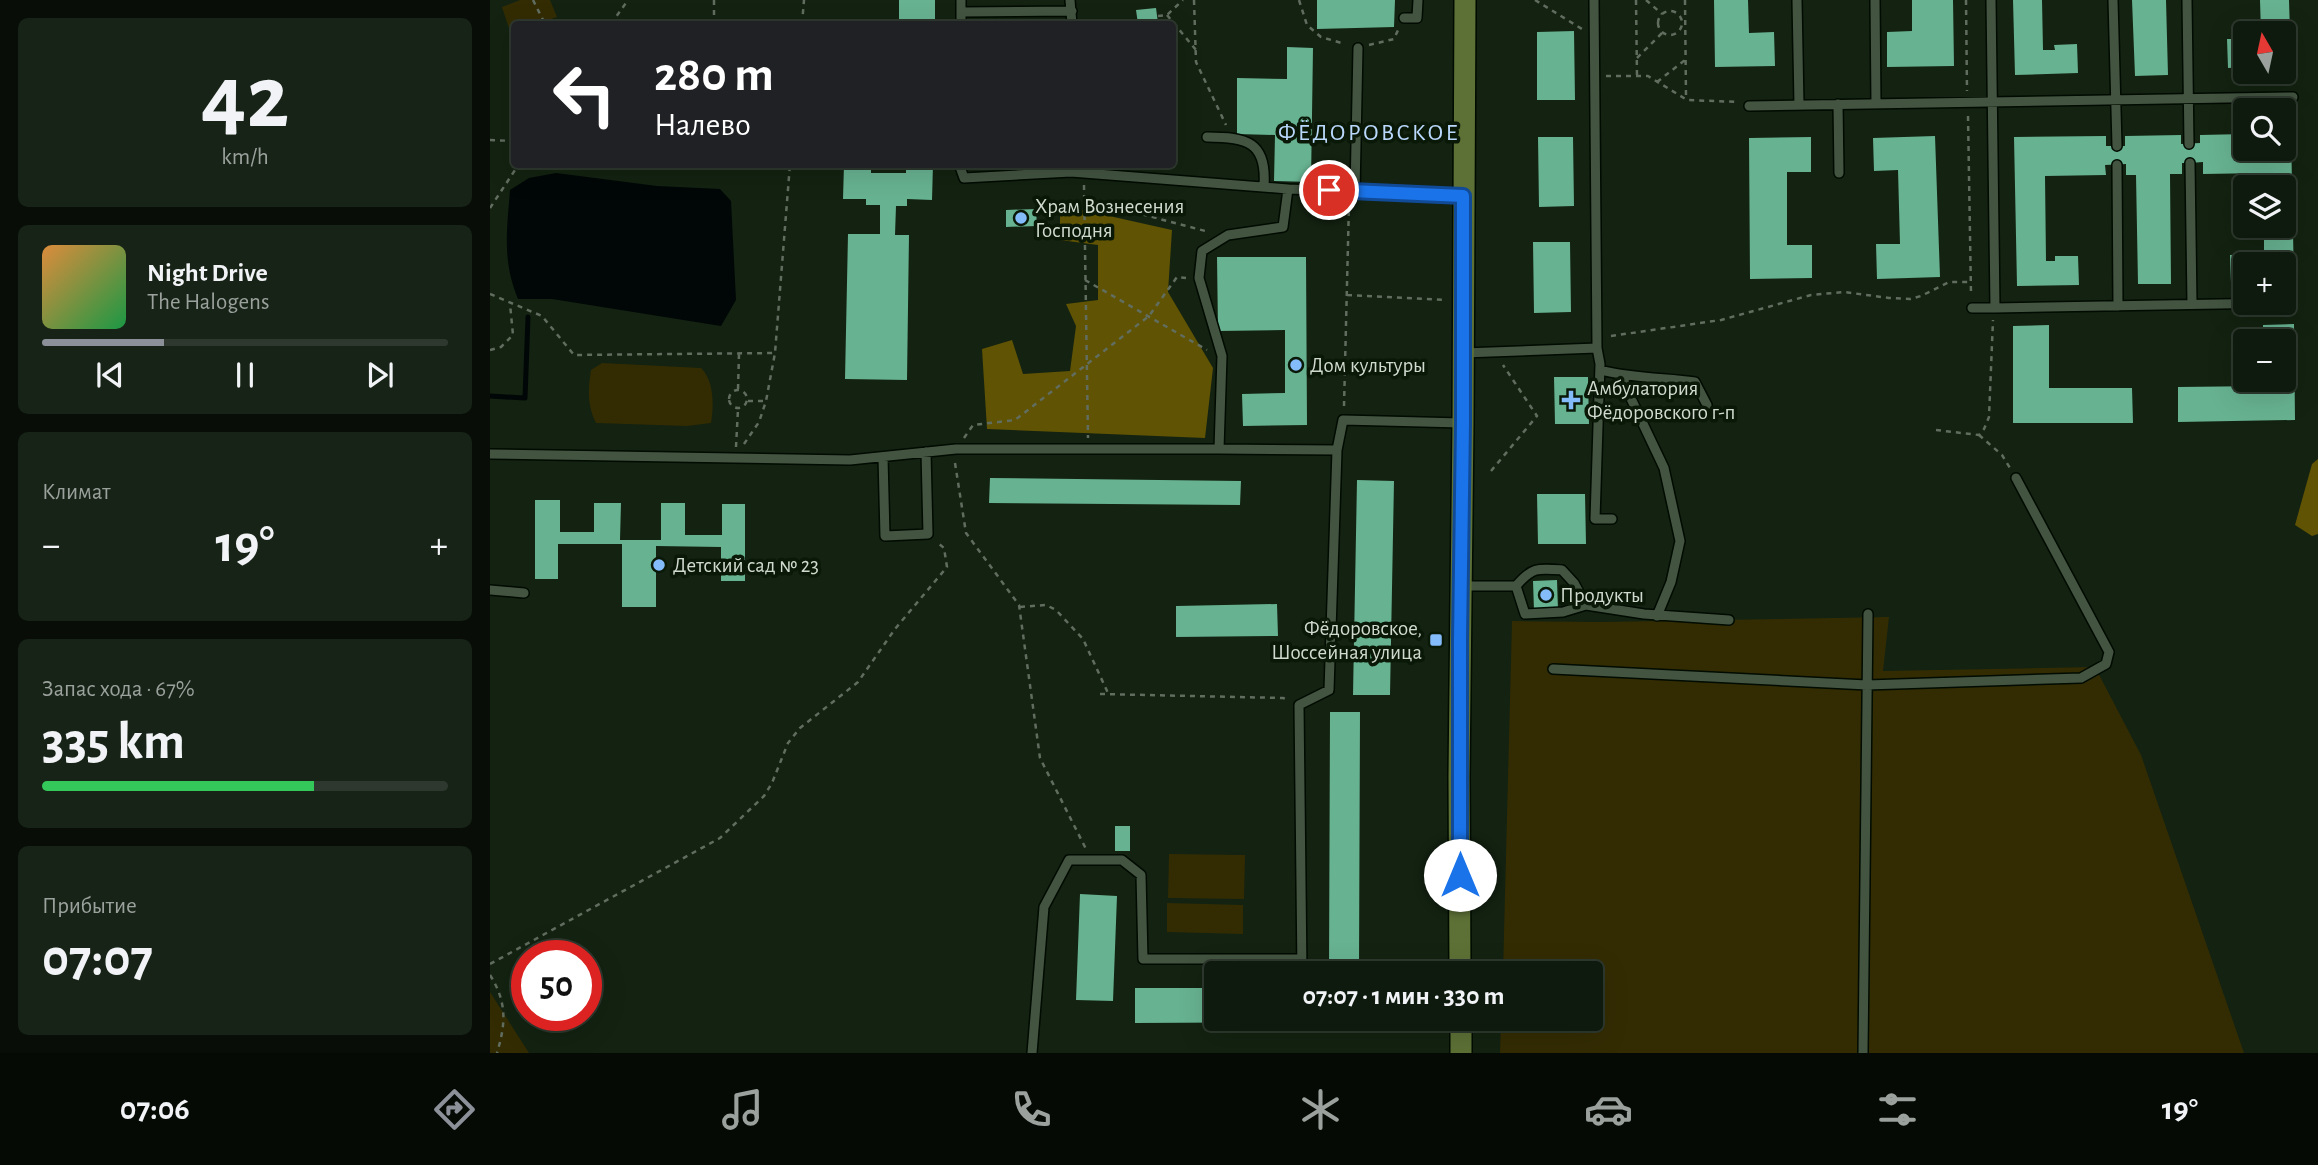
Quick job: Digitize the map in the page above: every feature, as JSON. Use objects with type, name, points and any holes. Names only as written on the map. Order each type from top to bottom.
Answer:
[{"type":"main road","points":[[1460,961],[1465,0]]},
{"type":"main road","points":[[1461,1031],[1461,1053]]},
{"type":"lane","points":[[961,0],[961,21]]},
{"type":"lane","points":[[1070,0],[1072,21]]},
{"type":"lane","points":[[1404,18],[1417,18],[1418,0]]},
{"type":"lane","points":[[1594,0],[1597,343],[1600,370],[1595,519],[1612,519]]},
{"type":"lane","points":[[1797,0],[1799,105]]},
{"type":"lane","points":[[1875,0],[1877,104]]},
{"type":"lane","points":[[1991,0],[1995,308]]},
{"type":"lane","points":[[2113,0],[2117,146]]},
{"type":"lane","points":[[2187,0],[2189,144]]},
{"type":"lane","points":[[961,12],[1072,11]]},
{"type":"lane","points":[[1352,191],[1358,48]]},
{"type":"lane","points":[[1749,106],[2293,97]]},
{"type":"lane","points":[[1838,104],[1839,173]]},
{"type":"lane","points":[[1207,137],[1232,137],[1248,142],[1259,151],[1265,167],[1264,186]]},
{"type":"lane","points":[[2190,163],[2192,304]]},
{"type":"lane","points":[[2117,165],[2118,306]]},
{"type":"lane","points":[[960,168],[964,178],[1071,168],[1084,172],[1288,189],[1463,196]]},
{"type":"lane","points":[[1219,449],[1222,356],[1199,278],[1202,251],[1228,235],[1283,227],[1288,189]]},
{"type":"lane","points":[[1972,308],[2233,304]]},
{"type":"lane","points":[[1464,353],[1494,353],[1597,343]]},
{"type":"lane","points":[[1600,370],[1623,376],[1640,375],[1695,382],[1707,405]]},
{"type":"lane","points":[[1623,376],[1626,388],[1664,468],[1678,522],[1678,558],[1657,616]]},
{"type":"lane","points":[[1032,1053],[1044,907],[1069,860],[1122,860],[1141,875],[1143,959],[1302,959],[1299,705],[1329,690],[1337,450],[1343,420],[1463,423]]},
{"type":"lane","points":[[490,454],[850,460],[954,449],[1337,450]]},
{"type":"lane","points":[[883,457],[885,536],[928,534],[926,452]]},
{"type":"lane","points":[[1553,669],[1867,685],[2081,678],[2106,664],[2109,652],[2016,478]]},
{"type":"lane","points":[[1460,586],[1516,586],[1527,573],[1540,568],[1562,570],[1574,583],[1586,605]]},
{"type":"lane","points":[[1516,586],[1525,614],[1563,612],[1586,605],[1657,616],[1729,620]]},
{"type":"lane","points":[[490,590],[524,593]]},
{"type":"lane","points":[[1863,1053],[1868,614]]},
{"type":"path","points":[[533,0],[544,21]]},
{"type":"path","points":[[613,21],[628,0]]},
{"type":"path","points":[[714,0],[714,21]]},
{"type":"path","points":[[802,21],[804,0]]},
{"type":"path","points":[[1158,16],[1167,15],[1183,0]]},
{"type":"path","points":[[1194,0],[1196,62],[1232,137]]},
{"type":"path","points":[[1299,0],[1307,25],[1321,37],[1358,48],[1394,39],[1404,18]]},
{"type":"path","points":[[1535,0],[1594,37]]},
{"type":"path","points":[[1636,0],[1637,76]]},
{"type":"path","points":[[1646,0],[1662,14]]},
{"type":"path","points":[[1653,0],[1653,6]]},
{"type":"path","points":[[1685,0],[1686,100]]},
{"type":"path","points":[[1966,0],[1972,308]]},
{"type":"path","points":[[1668,11],[1675,12],[1684,24],[1675,34],[1669,35],[1662,33],[1658,20],[1668,11]]},
{"type":"path","points":[[1167,15],[1172,21]]},
{"type":"path","points":[[1176,26],[1196,50]]},
{"type":"path","points":[[1637,58],[1662,33]]},
{"type":"path","points":[[1657,82],[1686,60]]},
{"type":"path","points":[[1594,76],[1648,76],[1686,100],[1736,101],[1749,106]]},
{"type":"path","points":[[490,141],[511,141]]},
{"type":"path","points":[[490,208],[516,168]]},
{"type":"path","points":[[736,458],[760,422],[775,353],[790,168]]},
{"type":"path","points":[[1084,172],[1088,449]]},
{"type":"path","points":[[1343,420],[1352,191]]},
{"type":"path","points":[[1084,199],[1228,235]]},
{"type":"path","points":[[1092,860],[1040,758],[1020,607],[965,533],[954,449],[973,425],[1016,420],[1149,316],[1177,277],[1199,278]]},
{"type":"path","points":[[1085,280],[1222,356]]},
{"type":"path","points":[[1597,343],[1721,320],[1820,293],[1844,292],[1910,299],[1949,282],[1971,282]]},
{"type":"path","points":[[490,294],[542,316],[574,355],[775,353]]},
{"type":"path","points":[[1348,295],[1462,300]]},
{"type":"path","points":[[490,350],[501,347],[513,335],[510,303]]},
{"type":"path","points":[[1979,435],[1989,417],[1995,308]]},
{"type":"path","points":[[1491,471],[1537,416],[1494,353]]},
{"type":"path","points":[[738,389],[739,354]]},
{"type":"path","points":[[738,389],[747,395],[748,401],[744,407],[738,409],[729,402],[732,391],[738,389]]},
{"type":"path","points":[[748,401],[766,401]]},
{"type":"path","points":[[736,458],[738,409]]},
{"type":"path","points":[[1936,430],[1979,435],[2002,455],[2016,478]]},
{"type":"path","points":[[490,964],[720,838],[746,815],[764,796],[788,743],[800,728],[858,682],[895,629],[947,567],[944,548],[928,534]]},
{"type":"path","points":[[1020,607],[1046,605],[1056,610],[1083,639],[1109,694]]},
{"type":"path","points":[[1100,694],[1283,698],[1299,705]]},
{"type":"path","points":[[490,975],[501,993],[504,1029],[497,1053]]},
{"type":"shaded area","points":[[520,0],[550,0],[557,17],[546,21],[511,21],[511,34],[502,7]]},
{"type":"shaded area","points":[[556,173],[657,186],[720,189],[731,201],[736,300],[721,326],[552,299],[518,299],[508,258],[510,190],[529,178]]},
{"type":"shaded area","points":[[1060,205],[1172,230],[1168,292],[1213,368],[1205,438],[987,429],[982,349],[1012,340],[1023,374],[1070,371],[1076,326],[1066,304],[1098,300],[1098,245],[1060,240]]},
{"type":"shaded area","points":[[602,363],[701,368],[711,386],[711,423],[687,426],[596,423],[590,403],[589,384],[591,370]]},
{"type":"shaded area","points":[[2318,459],[2318,534],[2312,536],[2295,525],[2312,464]]},
{"type":"shaded area","points":[[1889,617],[1883,671],[2095,667],[2141,755],[2244,1053],[1500,1053],[1501,1031],[1603,1031],[1603,961],[1503,961],[1512,621]]},
{"type":"shaded area","points":[[1169,854],[1245,855],[1244,899],[1168,898]]},
{"type":"shaded area","points":[[1167,903],[1243,905],[1243,934],[1167,932]]},
{"type":"shaded area","points":[[490,992],[511,1025],[511,1031],[515,1031],[529,1053],[490,1053]]},
{"type":"building","points":[[899,0],[935,0],[935,21],[899,21]]},
{"type":"building","points":[[1317,0],[1395,0],[1394,27],[1317,29]]},
{"type":"building","points":[[1714,0],[1748,0],[1749,33],[1774,32],[1775,66],[1715,67]]},
{"type":"building","points":[[1912,0],[1953,0],[1954,66],[1887,67],[1887,32],[1912,31]]},
{"type":"building","points":[[2013,0],[2042,0],[2043,50],[2055,50],[2054,45],[2077,44],[2078,73],[2015,75]]},
{"type":"building","points":[[2132,0],[2166,0],[2168,75],[2135,76]]},
{"type":"building","points":[[2260,0],[2289,0],[2290,21],[2261,21]]},
{"type":"building","points":[[1156,8],[1158,21],[1138,21],[1136,10]]},
{"type":"building","points":[[1574,31],[1575,100],[1537,100],[1537,32]]},
{"type":"building","points":[[2227,39],[2233,39],[2233,68],[2228,68]]},
{"type":"building","points":[[1287,47],[1313,48],[1311,182],[1274,181],[1275,135],[1237,134],[1237,78],[1287,79]]},
{"type":"building","points":[[2233,134],[2233,161],[2292,161],[2292,175],[2203,174],[2203,162],[2182,163],[2182,174],[2170,174],[2171,284],[2138,284],[2136,175],[2126,175],[2126,164],[2105,165],[2106,175],[2045,176],[2046,261],[2055,261],[2055,256],[2078,256],[2079,285],[2017,286],[2014,137],[2106,136],[2106,146],[2125,146],[2125,136],[2181,135],[2181,144],[2200,143],[2200,135]]},
{"type":"building","points":[[1935,136],[1940,277],[1877,279],[1876,244],[1900,244],[1898,170],[1874,171],[1873,138]]},
{"type":"building","points":[[1538,137],[1573,137],[1574,206],[1539,207]]},
{"type":"building","points":[[1811,137],[1811,172],[1787,172],[1787,245],[1812,245],[1812,278],[1750,279],[1749,138]]},
{"type":"building","points":[[844,168],[871,168],[871,173],[906,173],[906,168],[933,168],[932,200],[907,199],[907,206],[896,206],[895,235],[909,235],[907,380],[845,379],[848,234],[880,234],[880,205],[866,205],[866,199],[843,199]]},
{"type":"building","points":[[1036,209],[1037,226],[1006,227],[1006,210]]},
{"type":"building","points":[[2264,238],[2293,238],[2293,252],[2264,252]]},
{"type":"building","points":[[1533,242],[1570,242],[1571,312],[1534,313]]},
{"type":"building","points":[[2230,255],[2233,255],[2233,283],[2231,283]]},
{"type":"building","name":"Дом культуры","points":[[1217,257],[1306,257],[1307,425],[1243,426],[1242,394],[1285,393],[1285,330],[1218,331]]},
{"type":"building","points":[[2294,324],[2294,329],[2263,329],[2263,325]]},
{"type":"building","points":[[2049,325],[2049,388],[2132,388],[2133,423],[2013,423],[2013,326]]},
{"type":"building","name":"Амбулатория Фёдоровского г-п","points":[[1554,377],[1588,377],[1589,424],[1555,424]]},
{"type":"building","points":[[2233,386],[2233,392],[2295,392],[2295,420],[2178,422],[2178,387]]},
{"type":"building","points":[[990,478],[1241,481],[1240,505],[989,503]]},
{"type":"building","points":[[1357,480],[1394,481],[1390,695],[1353,695]]},
{"type":"building","points":[[1537,494],[1585,494],[1586,544],[1538,544]]},
{"type":"building","points":[[535,500],[560,500],[560,532],[594,532],[594,503],[621,503],[620,540],[661,540],[661,503],[685,503],[685,535],[722,535],[722,504],[745,504],[745,581],[721,581],[721,547],[656,546],[656,607],[622,607],[622,544],[558,544],[558,579],[535,579]]},
{"type":"building","name":"Продукты","points":[[1557,580],[1558,610],[1534,611],[1533,581]]},
{"type":"building","points":[[1277,604],[1278,636],[1176,637],[1176,606]]},
{"type":"building","points":[[1330,712],[1360,712],[1359,961],[1329,961]]},
{"type":"building","points":[[1115,826],[1130,826],[1130,851],[1115,851]]},
{"type":"building","points":[[1080,894],[1117,896],[1113,1001],[1076,1000]]},
{"type":"building","points":[[1135,988],[1204,988],[1204,1023],[1135,1023]]},
{"type":"waterway","points":[[490,396],[525,398],[528,317]]},
{"type":"place","name":"Храм Вознесения Господня","points":[[1021,218]]},
{"type":"place","name":"Дом культуры","points":[[1296,365]]},
{"type":"place","name":"Амбулатория Фёдоровского г-п","points":[[1571,400]]},
{"type":"place","name":"Детский сад № 23","points":[[659,565]]},
{"type":"place","name":"Продукты","points":[[1546,595]]},
{"type":"place","name":"Фёдоровское, Шоссейная улица","points":[[1436,640]]},
{"type":"district","name":"ФЁДОРОВСКОЕ","points":[[1369,132]]},
{"type":"route","points":[[1329,190],[1463,196],[1460,875]]}]
